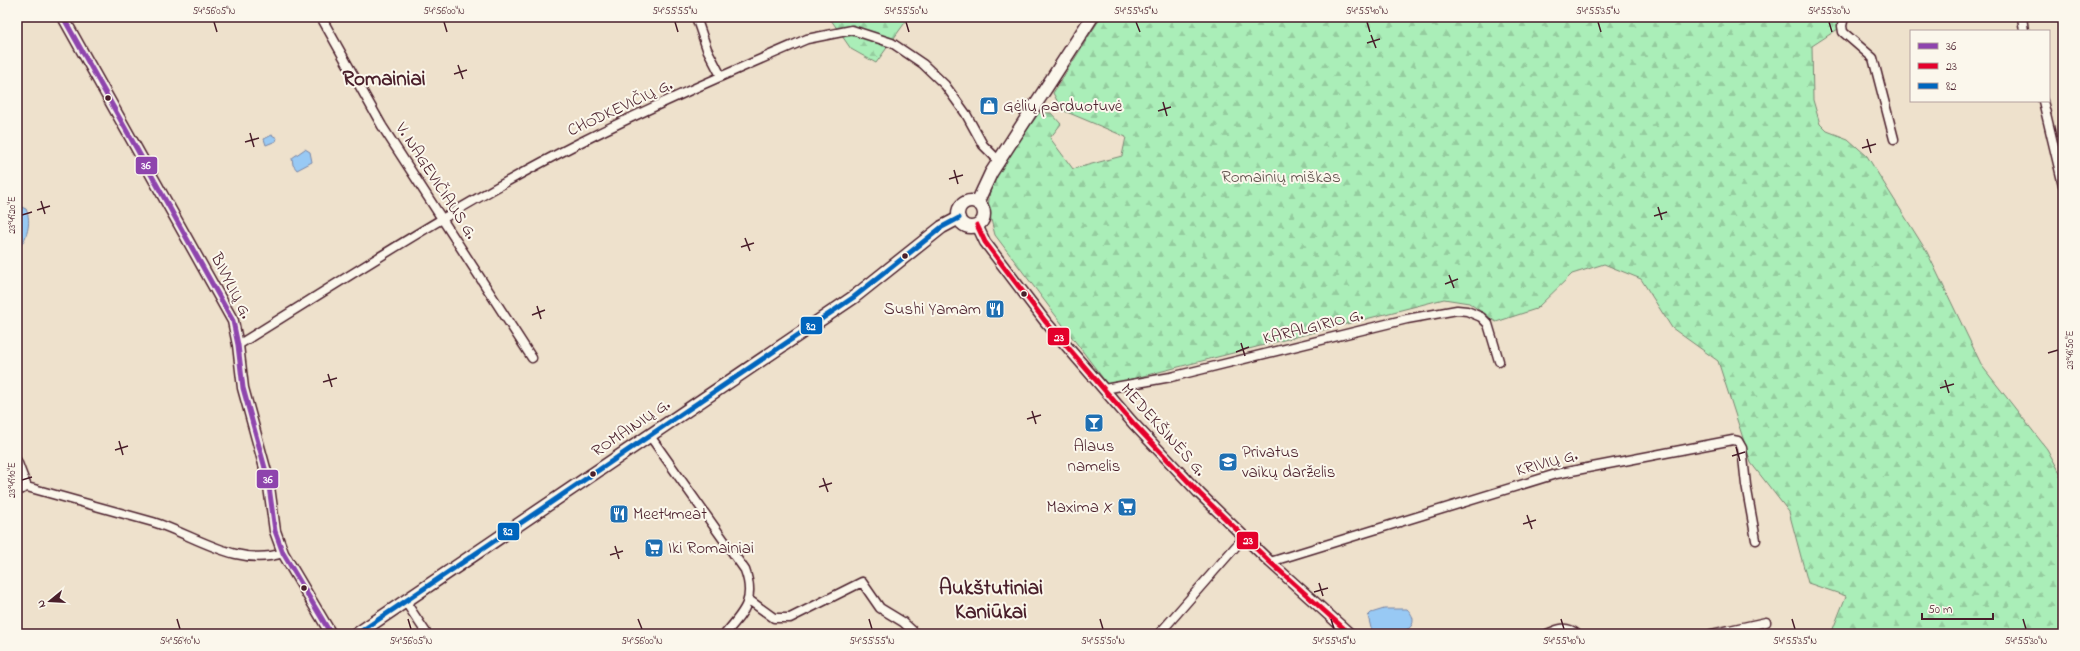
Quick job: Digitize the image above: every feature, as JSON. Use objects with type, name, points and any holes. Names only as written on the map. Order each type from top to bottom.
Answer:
[{"type":"main road","points":[[977,203],[999,161],[1092,17]]},
{"type":"main road","points":[[969,202],[977,203],[983,210],[984,214],[981,222],[977,225],[964,225],[959,218],[959,210],[961,206],[969,202]]},
{"type":"main road","name":"ROMAINIŲ G.","points":[[357,634],[854,297],[942,227],[959,218]]},
{"type":"street","name":"BIVYLIŲ G.","points":[[63,17],[228,311],[234,326],[238,345],[242,388],[268,479],[275,530],[283,553],[331,634]]},
{"type":"street","name":"V. NAGEVIČIAUS G.","points":[[322,17],[382,126],[532,358]]},
{"type":"street","points":[[696,17],[707,49],[721,76]]},
{"type":"street","points":[[1844,17],[1842,26],[1843,32],[1873,58],[1894,139]]},
{"type":"street","points":[[2022,17],[2024,30]]},
{"type":"street","name":"CHODKEVIČIŲ G.","points":[[238,345],[442,218],[579,143],[721,76],[807,39],[852,30],[892,43],[929,69],[945,85],[966,114],[983,145],[999,161]]},
{"type":"street","points":[[2043,102],[2063,185]]},
{"type":"street","name":"MEDEKŠINĖS G.","points":[[977,225],[985,242],[1045,321],[1104,389],[1200,494],[1270,562],[1350,634]]},
{"type":"street","name":"KARALGIRIO G.","points":[[1104,389],[1171,377],[1407,319],[1457,310],[1467,311],[1481,317],[1488,324],[1498,361]]},
{"type":"street","points":[[650,436],[745,570],[750,584],[748,600],[744,611],[725,634]]},
{"type":"street","name":"KRIVIŲ G.","points":[[1270,562],[1556,474],[1733,440],[1738,441],[1742,448],[1746,485],[1756,540]]},
{"type":"street","points":[[17,461],[27,487]]},
{"type":"street","points":[[17,491],[27,487],[154,522],[180,531],[224,551],[249,556],[271,557],[283,553]]},
{"type":"street","points":[[1159,634],[1244,537]]},
{"type":"street","points":[[748,600],[774,618],[790,618],[862,582],[880,608],[903,622],[916,634]]},
{"type":"street","points":[[405,601],[427,634]]},
{"type":"street","points":[[1711,634],[1766,622]]},
{"type":"street","points":[[1546,634],[1563,628],[1572,630],[1577,634]]},
{"type":"green space","points":[[829,17],[909,17],[876,63],[851,49]]},
{"type":"green space","name":"Romainių miškas","points":[[1101,17],[1839,17],[1838,29],[1812,46],[1813,100],[1820,124],[1827,131],[1848,139],[1867,156],[1927,252],[1982,366],[2047,449],[2063,478],[2063,634],[1831,634],[1846,596],[1808,583],[1789,512],[1751,463],[1718,361],[1672,328],[1641,279],[1604,264],[1572,274],[1536,309],[1496,322],[1469,303],[1444,299],[1108,385],[995,235],[988,208],[991,180],[1039,113],[1051,113],[1061,124],[1050,138],[1073,169],[1122,156],[1126,137],[1062,110],[1053,93]]},
{"type":"water","points":[[272,135],[277,138],[276,141],[266,145],[264,139]]},
{"type":"water","points":[[305,149],[310,152],[312,162],[297,170],[293,165],[292,158]]},
{"type":"water","points":[[17,205],[26,209],[29,219],[28,231],[21,246],[17,250]]},
{"type":"water","points":[[1384,609],[1407,609],[1413,620],[1412,625],[1404,631],[1377,634],[1371,628],[1368,616],[1371,613]]},
{"type":"transit line","name":"36","points":[[63,17],[233,321],[238,345],[243,388],[268,479],[275,531],[283,553],[331,634]]},
{"type":"transit line","name":"82","points":[[357,634],[854,297],[942,227],[959,218]]},
{"type":"transit line","name":"23","points":[[977,225],[985,242],[1045,321],[1133,423],[1200,494],[1270,562],[1350,634]]},
{"type":"place","name":"Gėlių parduotuvė","points":[[989,106]]},
{"type":"place","name":"Sushi Yamam","points":[[995,309]]},
{"type":"place","name":"Alaus namelis","points":[[1094,423]]},
{"type":"place","name":"Privatus vaikų darželis","points":[[1228,462]]},
{"type":"place","name":"Maxima X","points":[[1127,507]]},
{"type":"place","name":"Meet4meat","points":[[619,514]]},
{"type":"place","name":"Iki Romainiai","points":[[654,548]]},
{"type":"district","name":"Romainiai","points":[[384,80]]},
{"type":"district","name":"Aukštutiniai Kaniūkai","points":[[991,601]]}]
